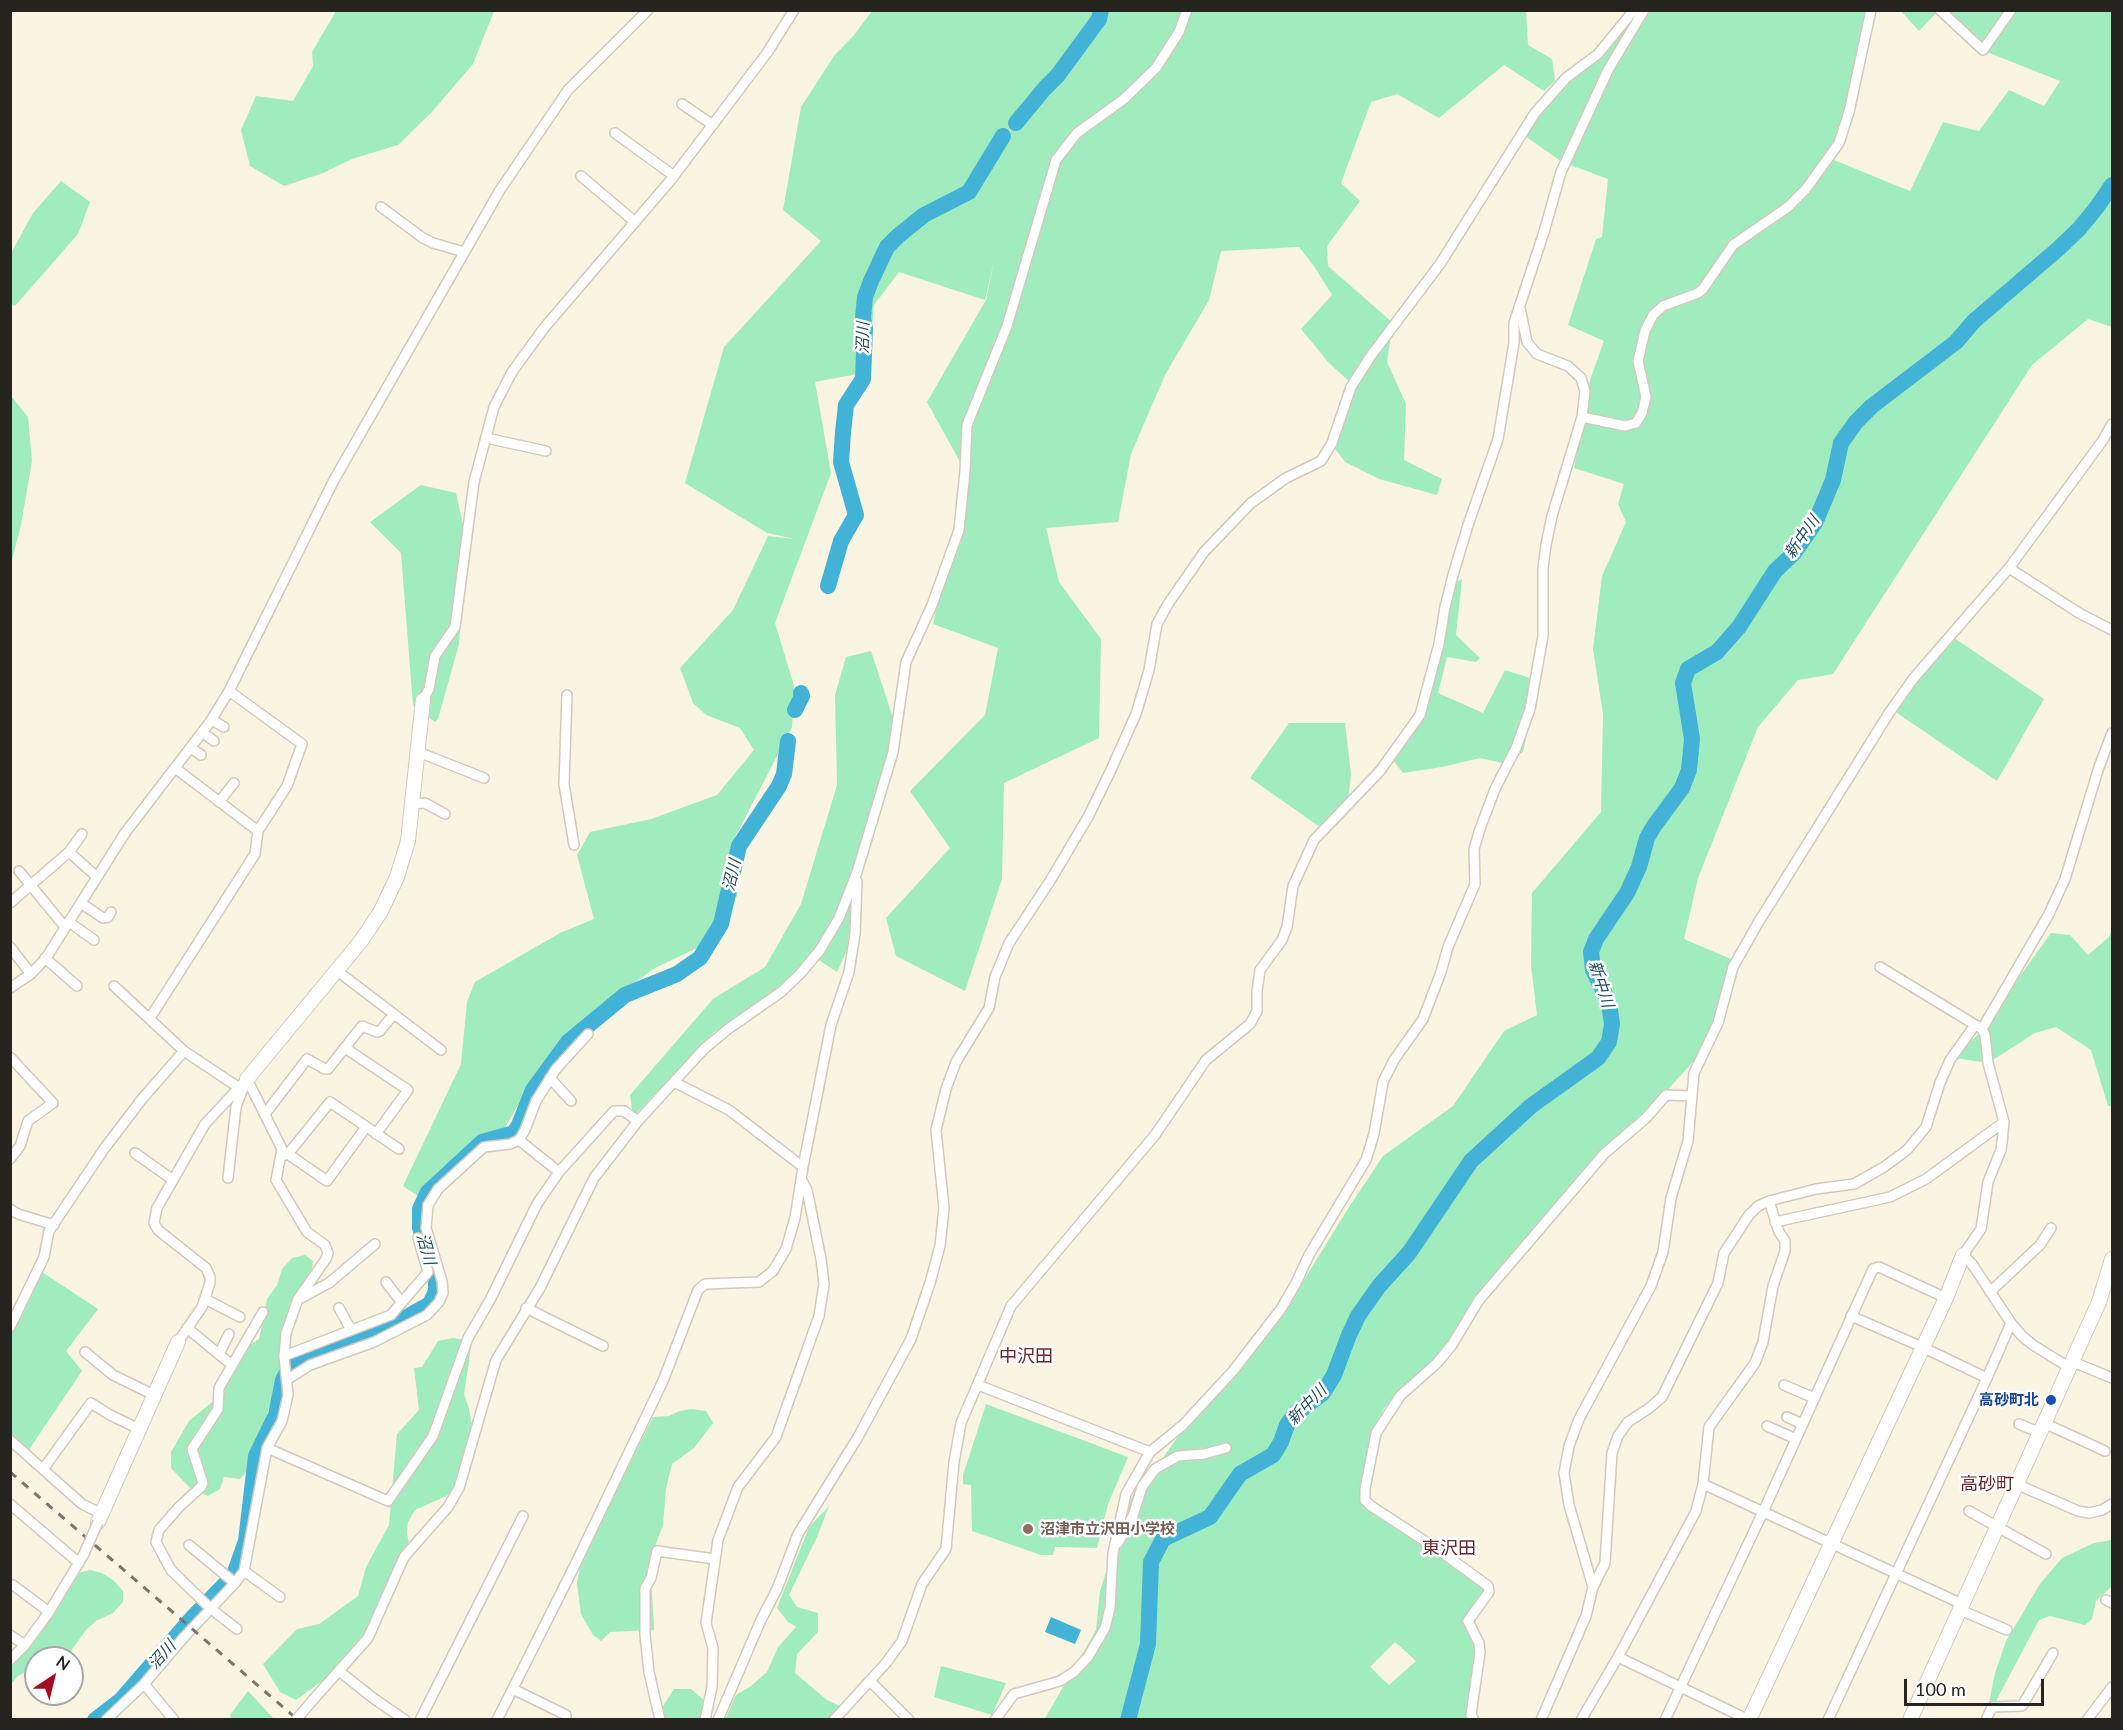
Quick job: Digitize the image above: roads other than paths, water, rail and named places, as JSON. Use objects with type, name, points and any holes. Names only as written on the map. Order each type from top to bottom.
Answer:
[{"type":"street","points":[[10,988],[31,974],[45,958],[125,832],[212,720],[229,691],[334,480],[500,190],[568,90],[648,10]]},
{"type":"street","points":[[10,1660],[25,1645],[49,1612],[84,1554],[178,1342],[205,1299],[210,1283],[206,1268],[158,1230],[154,1224],[158,1208],[205,1124],[361,941],[381,911],[397,877],[408,841],[423,700],[429,689],[435,656],[455,627],[474,482],[494,407],[512,372],[544,328],[674,176],[767,54],[794,10]]},
{"type":"street","points":[[296,1719],[368,1638],[404,1557],[448,1507],[459,1488],[496,1360],[540,1288],[594,1178],[638,1121],[704,1049],[781,992],[800,974],[820,950],[839,918],[857,872],[893,752],[906,662],[932,605],[958,530],[965,471],[966,434],[970,416],[1007,326],[1056,160],[1077,133],[1124,99],[1156,68],[1179,32],[1187,10]]},
{"type":"street","points":[[718,1719],[777,1589],[798,1534],[858,1437],[911,1339],[940,1246],[944,1208],[936,1130],[946,1089],[960,1056],[989,1008],[995,976],[1009,943],[1088,818],[1110,772],[1136,714],[1149,670],[1157,624],[1204,552],[1251,503],[1286,478],[1321,461],[1332,443],[1352,387],[1370,357],[1440,264],[1535,113],[1566,78],[1598,54],[1634,10]]},
{"type":"street","points":[[834,1719],[870,1681],[902,1641],[922,1584],[946,1549],[954,1462],[961,1423],[1011,1306],[1155,1135],[1206,1060],[1250,1024],[1257,1011],[1260,970],[1282,940],[1287,927],[1293,886],[1314,840],[1380,771],[1420,715],[1439,644],[1453,576],[1498,439],[1514,343],[1514,323],[1561,172],[1608,70],[1644,10]]},
{"type":"street","points":[[1582,417],[1625,426],[1636,423],[1642,413],[1646,397],[1638,361],[1645,331],[1653,315],[1663,306],[1703,289],[1733,245],[1788,207],[1806,189],[1839,143],[1849,112],[1871,10]]},
{"type":"street","points":[[1940,10],[1983,50],[2011,10]]},
{"type":"street","points":[[682,104],[713,124]]},
{"type":"street","points":[[615,133],[674,176]]},
{"type":"street","points":[[581,176],[635,222]]},
{"type":"street","points":[[381,207],[423,238],[464,252]]},
{"type":"street","points":[[995,1719],[1014,1694],[1060,1681],[1074,1672],[1088,1657],[1105,1628],[1110,1608],[1113,1553],[1126,1494],[1150,1452],[1183,1425],[1233,1371],[1281,1309],[1296,1284],[1309,1255],[1366,1160],[1374,1134],[1383,1082],[1394,1060],[1423,1019],[1448,947],[1475,884],[1474,849],[1480,829],[1495,789],[1516,748],[1530,709],[1543,636],[1543,568],[1546,545],[1552,516],[1582,417],[1585,391],[1581,378],[1568,366],[1537,354],[1527,342],[1520,308]]},
{"type":"street","points":[[1593,1587],[1569,1505],[1564,1473],[1569,1446],[1579,1419],[1651,1286],[1663,1252],[1671,1198],[1688,1141],[1694,1073],[1718,1023],[1733,967],[1758,923],[1912,679],[2009,568],[2091,458],[2112,424]]},
{"type":"street","points":[[486,438],[546,452]]},
{"type":"street","points":[[2009,568],[2079,613],[2112,630]]},
{"type":"street","points":[[150,1018],[255,854],[258,831],[287,786],[302,744],[229,691]]},
{"type":"street","points":[[567,695],[564,784],[574,845]]},
{"type":"street","points":[[212,720],[224,727]]},
{"type":"street","points":[[202,732],[214,741]]},
{"type":"street","points":[[1541,1719],[1586,1617],[1593,1587],[1605,1563],[1612,1453],[1618,1437],[1628,1422],[1648,1409],[1662,1396],[1718,1283],[1724,1253],[1749,1215],[1758,1206],[1815,1189],[1854,1184],[1907,1150],[1926,1127],[1950,1060],[1978,1027],[2049,914],[2065,879],[2099,767],[2112,733]]},
{"type":"street","points":[[191,748],[201,755]]},
{"type":"street","points":[[418,752],[484,778]]},
{"type":"street","points":[[175,768],[258,831]]},
{"type":"street","points":[[219,802],[234,783]]},
{"type":"street","points":[[412,804],[425,803],[445,814]]},
{"type":"street","points":[[10,903],[69,852],[82,834]]},
{"type":"street","points":[[69,852],[97,877]]},
{"type":"street","points":[[19,871],[67,924],[94,940]]},
{"type":"street","points":[[496,1719],[574,1568],[663,1381],[698,1290],[705,1284],[759,1282],[773,1271],[786,1249],[795,1218],[831,1025],[849,972],[855,934],[857,872]]},
{"type":"street","points":[[81,903],[103,918],[108,917],[111,912]]},
{"type":"street","points":[[10,947],[31,974]]},
{"type":"street","points":[[45,958],[77,986]]},
{"type":"street","points":[[1618,1658],[1749,1719],[1946,1298],[1963,1255],[1981,1229],[1988,1182],[2001,1150],[2004,1122],[1989,1063],[1985,1035],[1978,1027],[1880,967]]},
{"type":"street","points":[[336,970],[441,1050]]},
{"type":"street","points":[[114,986],[184,1051],[243,1082],[265,1114],[285,1155],[327,1180],[366,1127]]},
{"type":"street","points":[[265,1114],[307,1059],[328,1069],[362,1026],[377,1032],[394,1014]]},
{"type":"street","points":[[288,1379],[309,1365],[374,1342],[427,1315],[439,1302],[443,1293],[442,1281],[426,1228],[428,1205],[438,1189],[484,1147],[510,1144],[519,1140],[536,1101],[550,1078],[588,1034]]},
{"type":"street","points":[[345,1048],[408,1090],[376,1134]]},
{"type":"street","points":[[10,1327],[44,1257],[49,1232],[104,1149],[142,1099],[184,1051]]},
{"type":"street","points":[[10,1057],[53,1103],[28,1121],[20,1146],[11,1156]]},
{"type":"street","points":[[550,1078],[572,1101]]},
{"type":"street","points":[[228,1178],[236,1107],[243,1082]]},
{"type":"street","points":[[674,1082],[729,1110],[803,1167]]},
{"type":"street","points":[[1474,1719],[1471,1715],[1480,1652],[1479,1643],[1468,1621],[1488,1592],[1488,1586],[1365,1500],[1376,1432],[1400,1396],[1437,1363],[1452,1345],[1479,1300],[1604,1154],[1646,1118],[1666,1095],[1692,1096]]},
{"type":"street","points":[[113,1718],[144,1684],[206,1604],[244,1570],[267,1448],[282,1421],[288,1395],[285,1360],[286,1333],[298,1299],[326,1259],[328,1252],[325,1245],[307,1232],[276,1180],[285,1155],[330,1102],[399,1149]]},
{"type":"street","points":[[267,1448],[388,1501],[433,1436],[468,1338],[490,1300],[537,1204],[559,1172],[614,1111],[624,1111],[638,1121]]},
{"type":"street","points":[[1775,1222],[1890,1197],[1926,1179],[2004,1122]]},
{"type":"street","points":[[519,1140],[559,1172]]},
{"type":"street","points":[[135,1153],[173,1180]]},
{"type":"street","points":[[705,1719],[712,1687],[713,1648],[706,1623],[718,1540],[738,1487],[776,1437],[819,1316],[824,1284],[821,1259],[807,1190],[801,1179]]},
{"type":"street","points":[[1581,1719],[1618,1658],[1693,1518],[1703,1484],[1709,1427],[1755,1363],[1763,1342],[1773,1286],[1785,1251],[1785,1241],[1775,1222],[1769,1201]]},
{"type":"street","points":[[10,1209],[18,1214],[54,1225]]},
{"type":"street","points":[[1990,1292],[2040,1245],[2050,1228]]},
{"type":"street","points":[[285,1360],[351,1330],[391,1315],[428,1272],[418,1238]]},
{"type":"street","points":[[298,1299],[328,1283],[375,1244]]},
{"type":"street","points":[[1963,1255],[1972,1264],[2011,1323],[2033,1345],[2071,1365],[2112,1378]]},
{"type":"street","points":[[1910,1719],[2099,1302],[2112,1259]]},
{"type":"street","points":[[1665,1719],[1874,1269],[1879,1267],[1946,1298]]},
{"type":"street","points":[[386,1282],[402,1303]]},
{"type":"street","points":[[205,1299],[240,1317]]},
{"type":"street","points":[[339,1308],[351,1330]]},
{"type":"street","points":[[526,1308],[603,1346]]},
{"type":"street","points":[[237,1629],[206,1604],[171,1570],[156,1542],[159,1530],[203,1483],[192,1449],[218,1409],[219,1388],[263,1312]]},
{"type":"street","points":[[1851,1316],[1987,1378]]},
{"type":"street","points":[[1828,1719],[2011,1323]]},
{"type":"street","points":[[188,1328],[232,1365]]},
{"type":"street","points":[[219,1354],[230,1334]]},
{"type":"street","points":[[85,1352],[113,1375],[154,1395]]},
{"type":"street","points":[[978,1385],[1150,1452]]},
{"type":"street","points":[[1784,1385],[1814,1398]]},
{"type":"street","points":[[44,1468],[91,1403],[139,1429]]},
{"type":"street","points":[[1787,1417],[1802,1424]]},
{"type":"street","points":[[2019,1424],[2042,1428],[2105,1451]]},
{"type":"street","points":[[1767,1426],[1796,1439]]},
{"type":"street","points":[[10,1440],[100,1518]]},
{"type":"street","points":[[1113,1553],[1133,1516],[1142,1487],[1155,1469],[1178,1456],[1204,1454],[1226,1448]]},
{"type":"street","points":[[1703,1484],[1895,1573],[2007,1630]]},
{"type":"street","points":[[2016,1484],[2078,1511],[2089,1513],[2102,1510],[2112,1504]]},
{"type":"street","points":[[10,1504],[79,1563]]},
{"type":"street","points":[[1969,1511],[2046,1554]]},
{"type":"street","points":[[420,1719],[524,1516]]},
{"type":"street","points":[[189,1545],[231,1580]]},
{"type":"street","points":[[660,1719],[649,1672],[645,1635],[645,1589],[651,1578],[657,1551],[715,1559]]},
{"type":"street","points":[[244,1570],[280,1597]]},
{"type":"street","points":[[13,1585],[49,1612]]},
{"type":"street","points":[[10,1635],[25,1645]]},
{"type":"street","points":[[1986,1719],[1992,1707],[2022,1706],[2053,1653]]},
{"type":"street","points":[[339,1671],[373,1698],[405,1719]]},
{"type":"street","points":[[870,1681],[909,1719]]},
{"type":"street","points":[[144,1684],[174,1719]]},
{"type":"street","points":[[2088,1719],[2112,1687]]},
{"type":"street","points":[[513,1689],[566,1714],[566,1719]]},
{"type":"water","points":[[1051,1617],[1081,1630],[1075,1644],[1045,1632]]},
{"type":"waterway","name":"沼川","points":[[1016,123],[1058,75],[1099,19],[1101,10]]},
{"type":"waterway","name":"沼川","points":[[828,586],[841,541],[856,515],[841,462],[846,405],[863,379],[865,329],[863,318],[865,297],[871,281],[887,247],[898,236],[924,215],[969,192],[1003,136]]},
{"type":"waterway","name":"新中川","points":[[1128,1720],[1148,1644],[1151,1562],[1163,1539],[1210,1517],[1240,1474],[1273,1455],[1287,1425],[1295,1414],[1323,1393],[1334,1375],[1358,1316],[1379,1286],[1409,1253],[1471,1161],[1531,1106],[1598,1058],[1609,1042],[1612,1024],[1610,1010],[1593,970],[1591,952],[1596,939],[1627,893],[1639,867],[1647,838],[1682,788],[1689,770],[1692,739],[1683,683],[1688,669],[1717,652],[1739,627],[1775,571],[1794,553],[1815,523],[1833,480],[1841,443],[1856,422],[1872,406],[1956,342],[1974,321],[2058,249],[2079,229],[2112,185]]},
{"type":"waterway","name":"沼川","points":[[795,710],[802,696],[801,693]]},
{"type":"waterway","name":"沼川","points":[[95,1720],[121,1700],[193,1617],[234,1575],[246,1541],[256,1456],[276,1415],[283,1380],[292,1362],[312,1350],[373,1336],[430,1304],[436,1291],[436,1281],[420,1228],[420,1209],[428,1192],[482,1142],[514,1133],[533,1090],[568,1042],[625,995],[677,974],[700,958],[721,924],[739,846],[779,786],[784,774],[788,741]]},
{"type":"railway","points":[[10,1472],[298,1720]]},
{"type":"place","name":"高砂町北","points":[[2051,1400]]},
{"type":"place","name":"沼津市立沢田小学校","points":[[1028,1529]]},
{"type":"district","name":"中沢田","points":[[1026,1356]]},
{"type":"district","name":"高砂町","points":[[1987,1484]]},
{"type":"district","name":"東沢田","points":[[1449,1548]]}]
